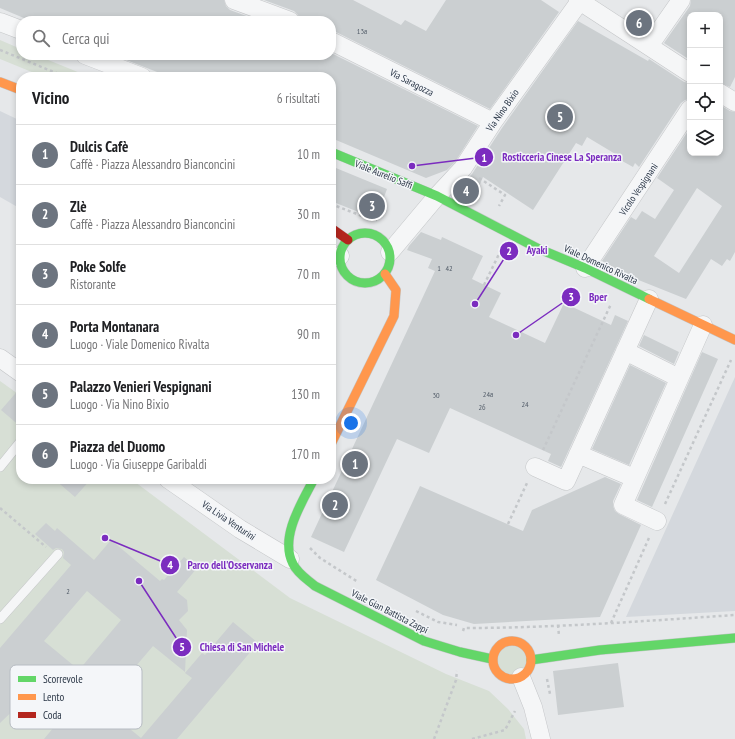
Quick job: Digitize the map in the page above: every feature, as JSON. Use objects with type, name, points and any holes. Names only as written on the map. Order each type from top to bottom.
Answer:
[{"type":"street","points":[[234,0],[277,16]]},
{"type":"street","points":[[579,0],[687,72]]},
{"type":"street","name":"Via Nino Bixio","points":[[390,252],[437,196],[463,168],[493,122],[579,0]]},
{"type":"street","points":[[648,46],[681,0]]},
{"type":"street","points":[[0,22],[16,28]]},
{"type":"street","name":"Via Saragozza","points":[[336,44],[493,122]]},
{"type":"street","points":[[98,60],[129,72]]},
{"type":"street","points":[[0,82],[16,88]]},
{"type":"street","name":"Vicolo Vespignani","points":[[584,268],[687,114]]},
{"type":"street","name":"Viale Aurelio Saffi","points":[[336,154],[437,196]]},
{"type":"street","name":"Viale Domenico Rivalta","points":[[437,196],[537,248],[584,268],[735,340]]},
{"type":"street","points":[[336,232],[348,240]]},
{"type":"street","points":[[336,256],[348,240],[354,236],[366,233],[378,236],[386,244],[390,252],[390,264],[385,274],[377,280],[369,283],[353,280],[344,271],[336,258]]},
{"type":"street","points":[[336,434],[394,316],[396,290],[385,274]]},
{"type":"street","points":[[535,467],[566,481],[650,299]]},
{"type":"street","points":[[657,521],[623,505],[703,325]]},
{"type":"street","points":[[626,351],[679,378]]},
{"type":"street","points":[[0,358],[16,369]]},
{"type":"street","points":[[578,454],[634,478]]},
{"type":"street","name":"Via Livia Venturini","points":[[177,484],[240,529],[290,559]]},
{"type":"street","points":[[290,559],[288,546],[291,529],[312,484]]},
{"type":"street","name":"Viale Gian Battista Zappi","points":[[290,559],[300,574],[315,586],[424,641],[460,652],[492,659]]},
{"type":"street","points":[[531,660],[600,650],[735,638]]},
{"type":"street","points":[[510,641],[523,644],[530,653],[531,660],[527,671],[521,677],[508,679],[495,670],[492,659],[495,650],[499,645],[510,641]]},
{"type":"street","points":[[521,677],[533,707],[541,739]]},
{"type":"lane","points":[[0,467],[16,447]]},
{"type":"lane","points":[[0,619],[57,555]]},
{"type":"path","points":[[0,50],[16,57]]},
{"type":"path","points":[[24,60],[53,72]]},
{"type":"path","points":[[463,168],[505,196],[490,224]]},
{"type":"path","points":[[342,209],[377,220]]},
{"type":"path","points":[[484,285],[501,250]]},
{"type":"path","points":[[508,524],[620,285]]},
{"type":"path","points":[[611,623],[733,354]]},
{"type":"path","points":[[0,508],[57,555]]},
{"type":"path","points":[[308,542],[310,547],[320,558],[360,584]]},
{"type":"path","points":[[409,608],[438,622],[457,625]]},
{"type":"path","points":[[464,628],[503,628],[611,623],[735,615]]},
{"type":"path","points":[[434,739],[456,680]]},
{"type":"path","points":[[472,739],[505,730],[515,710]]},
{"type":"shaded area","points":[[0,40],[16,47],[16,60],[48,60],[78,72],[32,72],[0,59]]},
{"type":"shaded area","points":[[0,111],[16,119],[16,206],[0,197]]},
{"type":"shaded area","points":[[735,377],[735,611],[626,617]]},
{"type":"shaded area","points":[[0,381],[16,392],[16,484],[138,484],[290,598],[446,674],[489,691],[508,709],[524,729],[526,739],[0,739]]},
{"type":"shaded area","points":[[512,646],[522,650],[526,660],[522,670],[512,674],[502,670],[498,660],[502,650]]},
{"type":"building","points":[[0,0],[224,0],[226,6],[230,10],[246,16],[19,16],[0,8]]},
{"type":"building","points":[[264,0],[353,0],[401,25],[405,20],[426,31],[446,0],[541,0],[559,12],[490,109],[336,32],[336,16],[298,16],[294,11]]},
{"type":"building","points":[[691,0],[735,0],[735,77],[730,87],[723,84],[723,12],[687,12],[687,58],[664,43],[690,6]]},
{"type":"building","points":[[578,21],[648,61],[649,59],[687,82],[687,100],[681,103],[639,167],[635,163],[633,167],[615,157],[617,155],[587,137],[582,146],[576,143],[533,210],[483,177],[473,201],[455,192],[472,174],[502,128]]},
{"type":"building","points":[[336,55],[478,126],[455,162],[447,170],[426,178],[336,140],[336,72],[157,72],[126,60],[336,60]]},
{"type":"building","points":[[723,107],[735,112],[735,252],[730,261],[727,259],[722,266],[711,259],[686,299],[636,279],[602,261],[631,217],[636,220],[642,211],[655,219],[674,190],[657,178],[687,133],[687,156],[723,156]],"holes":[[[697,188],[722,206],[679,273],[654,256]]]},
{"type":"building","points":[[336,168],[387,189],[376,219],[336,203]]},
{"type":"building","points":[[421,232],[441,240],[442,237],[483,256],[472,279],[501,293],[489,317],[545,343],[564,303],[611,325],[615,315],[628,321],[561,467],[548,461],[551,454],[450,408],[429,453],[397,439],[344,552],[311,537],[435,271],[428,268],[432,259],[407,250]]},
{"type":"building","points":[[644,335],[679,352],[674,364],[639,346]]},
{"type":"building","points":[[702,352],[718,359],[652,507],[637,500]]},
{"type":"building","points":[[630,365],[666,383],[629,465],[592,449]]},
{"type":"building","points":[[16,393],[16,423],[1,410]]},
{"type":"building","points":[[605,477],[621,484],[613,501],[615,511],[641,525],[600,617],[474,624],[443,615],[376,580],[420,486],[523,531],[532,510]]},
{"type":"building","points":[[60,484],[87,484],[75,497]]},
{"type":"building","points":[[46,523],[55,531],[57,528],[94,560],[111,540],[160,581],[162,579],[164,580],[184,557],[197,568],[177,592],[187,600],[188,611],[179,620],[187,630],[185,672],[153,646],[137,665],[83,665],[121,620],[87,591],[44,641],[73,665],[10,665],[10,713],[0,723],[0,648],[71,565],[63,558],[64,552],[62,549],[56,548],[53,550],[35,534]]},
{"type":"building","points":[[233,622],[258,643],[177,739],[44,739],[52,729],[130,729],[141,738],[192,678],[185,673],[202,653],[205,655]]},
{"type":"building","points":[[618,663],[624,707],[558,715],[553,671]]},
{"type":"traffic: fast","points":[[336,154],[437,196],[537,248],[585,268],[649,299]]},
{"type":"traffic: fast","points":[[365,233],[375,235],[383,240],[388,248],[390,258],[388,268],[383,276],[375,281],[365,283],[355,281],[347,276],[342,268],[340,258],[342,248],[347,240],[355,235],[365,233]]},
{"type":"traffic: fast","points":[[311,484],[298,509],[290,532],[289,554],[295,568],[300,574],[315,586],[424,641],[460,652],[492,659]]},
{"type":"traffic: fast","points":[[531,660],[600,650],[735,638]]},
{"type":"traffic: slow","points":[[0,82],[16,88]]},
{"type":"traffic: slow","points":[[336,434],[394,316],[396,290],[385,274]]},
{"type":"traffic: slow","points":[[649,299],[735,340]]},
{"type":"traffic: slow","points":[[508,641],[516,641],[523,644],[528,649],[531,660],[528,671],[523,676],[516,679],[508,679],[501,676],[496,671],[493,664],[493,656],[496,649],[501,644],[508,641]]},
{"type":"traffic: jam","points":[[336,232],[348,240]]},
{"type":"place","name":"Piazza del Duomo","points":[[639,23]]},
{"type":"place","name":"Palazzo Venieri Vespignani","points":[[560,117]]},
{"type":"place","name":"Rosticceria Cinese La Speranza","points":[[412,166]]},
{"type":"place","name":"Porta Montanara","points":[[466,191]]},
{"type":"place","name":"Poke Solfe","points":[[372,206]]},
{"type":"place","name":"Ayaki","points":[[475,304]]},
{"type":"place","name":"Bper","points":[[516,335]]},
{"type":"place","name":"Dulcis Cafè","points":[[355,464]]},
{"type":"place","name":"Zlè","points":[[335,505]]},
{"type":"place","name":"Parco dell'Osservanza","points":[[105,538]]},
{"type":"place","name":"Chiesa di San Michele","points":[[139,581]]}]
